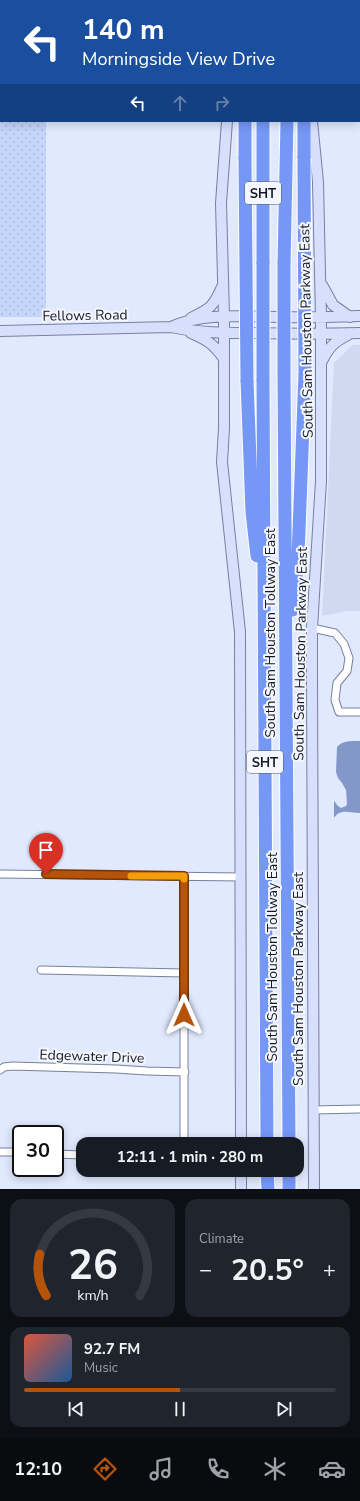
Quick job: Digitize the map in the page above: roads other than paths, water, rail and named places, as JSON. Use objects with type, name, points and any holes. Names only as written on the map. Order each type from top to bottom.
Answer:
[{"type":"highway","points":[[245,122],[247,380],[252,512],[264,624]]},
{"type":"highway","name":"South Sam Houston Tollway East","points":[[263,122],[267,1137]]},
{"type":"highway","name":"South Sam Houston Tollway East","points":[[283,122],[289,1137]]},
{"type":"highway","points":[[284,264],[287,122]]},
{"type":"highway","points":[[286,701],[298,557],[305,373],[304,122]]},
{"type":"highway","points":[[267,1177],[268,1189]]},
{"type":"highway","points":[[289,1177],[289,1189]]},
{"type":"main road","points":[[227,122],[221,203],[224,316],[224,428],[222,462],[240,632],[241,1137]]},
{"type":"main road","name":"South Sam Houston Parkway East","points":[[312,122],[318,182],[321,318],[321,481],[312,628],[314,1189]]},
{"type":"main road","points":[[320,282],[333,305],[355,316]]},
{"type":"main road","points":[[223,285],[216,302],[185,326],[216,347],[224,359]]},
{"type":"main road","name":"Fellows Road","points":[[0,331],[171,327],[185,326],[224,316],[321,318],[355,316]]},
{"type":"main road","name":"Fellows Road","points":[[185,326],[224,333],[355,333]]},
{"type":"main road","points":[[321,365],[328,349],[340,338],[355,333]]},
{"type":"main road","points":[[241,1177],[241,1189]]},
{"type":"street","points":[[312,628],[335,633],[344,644],[349,658],[347,671],[337,683],[335,700],[339,712],[360,712]]},
{"type":"street","points":[[0,874],[240,877]]},
{"type":"street","points":[[183,1137],[185,1072],[184,876]]},
{"type":"street","points":[[41,970],[184,973]]},
{"type":"street","name":"Edgewater Drive","points":[[0,1070],[12,1066],[116,1069],[147,1072],[185,1072]]},
{"type":"street","points":[[313,1110],[360,1110]]},
{"type":"street","points":[[0,1152],[12,1152]]},
{"type":"street","points":[[64,1154],[76,1155]]}]
